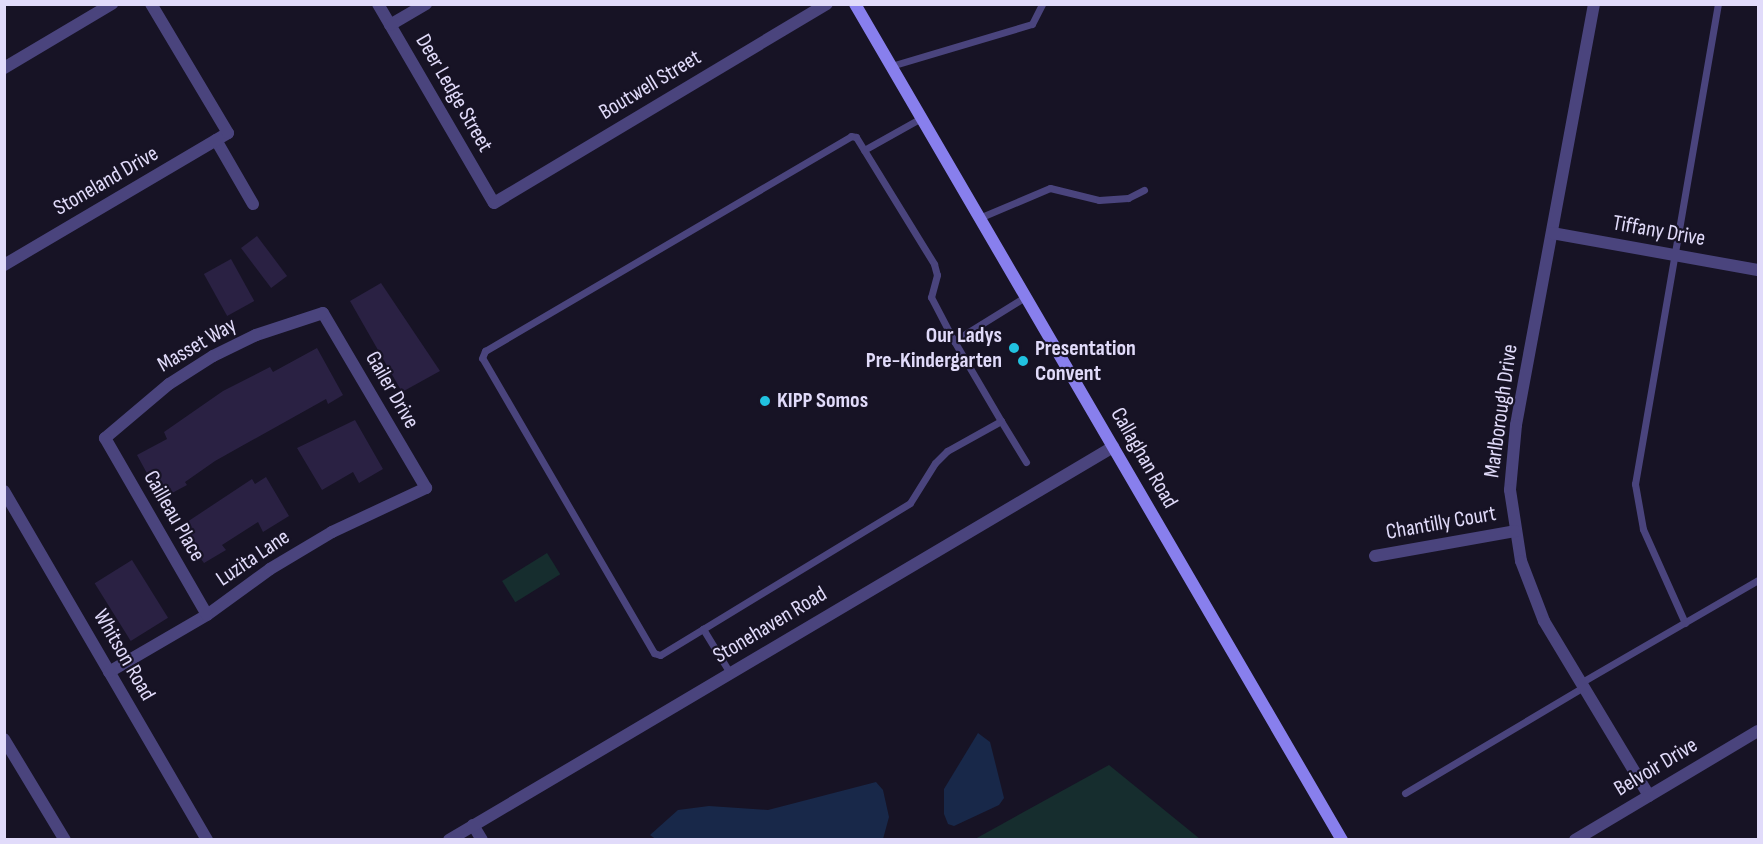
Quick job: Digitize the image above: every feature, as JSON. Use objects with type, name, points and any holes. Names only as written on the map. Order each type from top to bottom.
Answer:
[{"type":"main road","name":"Callaghan Road","points":[[855,4],[1342,840]]},
{"type":"street","points":[[4,68],[112,4]]},
{"type":"street","name":"Stoneland Drive","points":[[4,265],[228,133],[151,4]]},
{"type":"street","name":"Deer Ledge Street","points":[[378,4],[494,202]]},
{"type":"street","points":[[390,26],[426,4]]},
{"type":"street","name":"Boutwell Street","points":[[494,202],[827,4]]},
{"type":"street","name":"Marlborough Drive","points":[[1594,4],[1516,425],[1510,490],[1515,531],[1530,590],[1544,621],[1649,795]]},
{"type":"street","points":[[216,140],[253,204]]},
{"type":"street","name":"Tiffany Drive","points":[[1552,233],[1758,270]]},
{"type":"street","name":"Masset Way","points":[[105,438],[170,384],[213,356],[256,335],[323,313]]},
{"type":"street","name":"Gailer Drive","points":[[323,313],[426,488]]},
{"type":"street","name":"Cailleau Place","points":[[105,438],[207,615]]},
{"type":"street","name":"Stonehaven Road","points":[[449,840],[1113,447]]},
{"type":"street","name":"Luzita Lane","points":[[109,672],[207,615],[270,569],[332,532],[426,488]]},
{"type":"street","name":"Whitson Road","points":[[4,491],[207,840]]},
{"type":"street","name":"Chantilly Court","points":[[1375,556],[1515,531]]},
{"type":"street","name":"Belvoir Drive","points":[[1575,840],[1758,730]]},
{"type":"street","points":[[4,739],[64,840]]},
{"type":"street","points":[[473,825],[482,840]]},
{"type":"lane","points":[[891,66],[1032,24],[1041,4]]},
{"type":"lane","points":[[1685,623],[1643,529],[1635,484],[1718,4]]},
{"type":"lane","points":[[864,150],[921,118]]},
{"type":"lane","points":[[1001,421],[947,451],[935,462],[910,503],[660,655],[654,653],[482,358],[484,351],[851,136],[856,137],[934,264],[937,275],[931,297],[1026,462]]},
{"type":"lane","points":[[979,218],[1050,188],[1099,200],[1128,198],[1144,190]]},
{"type":"lane","points":[[954,340],[1025,297]]},
{"type":"lane","points":[[1405,793],[1758,580]]},
{"type":"lane","points":[[703,628],[730,673]]},
{"type":"green space","points":[[547,553],[560,574],[515,602],[502,581]]},
{"type":"green space","points":[[1109,765],[1200,839],[975,839]]},
{"type":"water","points":[[978,733],[990,742],[1004,798],[999,805],[954,826],[948,824],[944,814],[944,789]]},
{"type":"water","points":[[876,782],[883,790],[889,817],[883,839],[657,840],[650,835],[678,810],[709,806],[768,810]]},
{"type":"building","points":[[257,236],[287,276],[271,288],[241,248]]},
{"type":"building","points":[[231,259],[254,301],[227,316],[204,274]]},
{"type":"building","points":[[381,283],[440,371],[402,392],[350,301]]},
{"type":"building","points":[[317,348],[343,395],[328,404],[326,399],[215,461],[185,482],[187,485],[161,499],[137,455],[167,439],[164,432],[223,391],[270,367],[273,372]]},
{"type":"building","points":[[355,420],[383,469],[359,483],[353,472],[322,490],[297,448]]},
{"type":"building","points":[[266,477],[289,516],[263,532],[258,522],[222,545],[226,550],[204,563],[178,528],[252,479],[255,484]]},
{"type":"building","points":[[132,560],[168,618],[131,641],[95,583]]},
{"type":"place","name":"Our Ladys Pre-Kindergarten","points":[[1014,348]]},
{"type":"place","name":"Presentation Convent","points":[[1023,361]]},
{"type":"place","name":"KIPP Somos","points":[[765,401]]}]
